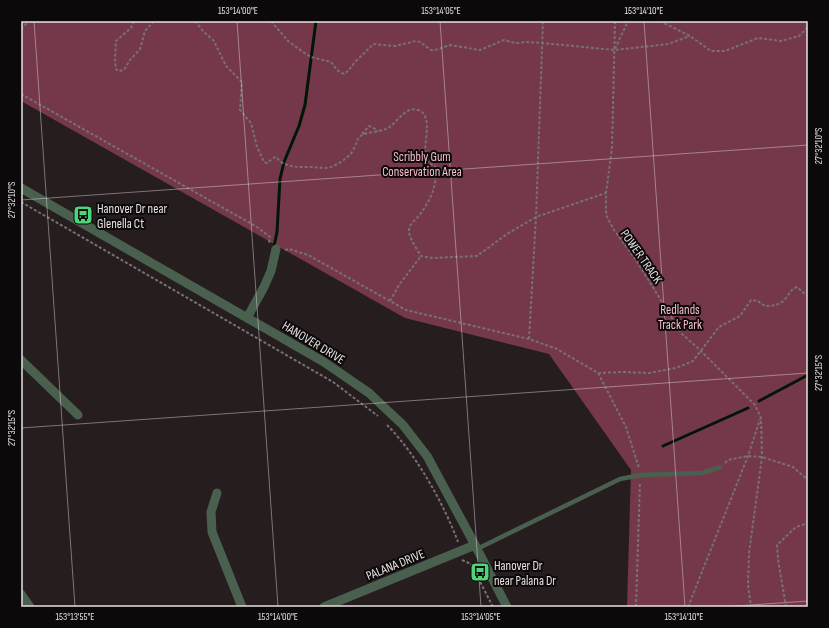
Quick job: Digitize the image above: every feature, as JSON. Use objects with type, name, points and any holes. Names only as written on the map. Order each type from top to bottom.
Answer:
[{"type":"street","name":"HANOVER DRIVE","points":[[21,188],[324,362],[369,393],[403,425],[427,456],[507,607]]},
{"type":"street","points":[[247,318],[271,271],[276,249]]},
{"type":"street","points":[[21,360],[78,415]]},
{"type":"street","points":[[217,493],[211,512],[212,532],[242,607]]},
{"type":"street","name":"PALANA DRIVE","points":[[324,607],[344,603],[476,547]]},
{"type":"street","points":[[21,594],[30,607]]},
{"type":"lane","points":[[476,547],[620,479],[641,475],[702,474],[720,467]]},
{"type":"path","points":[[21,29],[29,21]]},
{"type":"path","points":[[134,21],[131,28],[116,41],[116,69],[121,72],[140,49],[145,31],[154,21]]},
{"type":"path","points":[[195,21],[203,32],[214,41],[226,66],[242,82],[240,110],[251,123],[262,161],[267,163],[274,157],[281,163],[292,167],[325,168],[333,166],[346,159],[354,149],[356,142],[369,126],[378,131]]},
{"type":"path","points":[[271,21],[288,41],[311,57],[331,62],[337,70],[344,74],[356,60],[366,53],[373,44],[395,46],[420,42],[431,50],[450,45],[480,50],[504,40],[514,43],[542,42],[615,50],[668,44],[690,36]]},
{"type":"path","points":[[529,339],[536,217],[543,21]]},
{"type":"path","name":"POWER TRACK","points":[[615,21],[612,148],[606,193],[606,214],[614,230],[636,260],[682,334],[755,405],[761,418],[762,457],[749,553],[748,585],[751,607]]},
{"type":"path","points":[[615,50],[628,21]]},
{"type":"path","points":[[660,21],[690,36],[711,51],[725,51],[758,38],[781,40],[798,36],[808,27]]},
{"type":"path","points":[[21,94],[257,227],[270,237],[269,246],[283,251],[289,249],[308,255],[406,310],[529,339],[557,349],[598,372],[649,373],[676,368],[693,361],[720,327],[740,316],[751,300],[758,300],[765,306],[775,306],[785,299],[791,289],[797,287],[808,296]]},
{"type":"path","points":[[361,136],[367,133],[373,133],[389,128],[399,120],[405,112],[411,110],[423,112],[426,118],[427,126],[425,154],[428,162],[435,166],[436,171],[434,191],[421,213],[410,225],[409,232],[421,256]]},
{"type":"path","points":[[421,256],[432,258],[477,256],[507,234],[536,217],[606,193]]},
{"type":"path","points":[[21,202],[333,382],[382,418]]},
{"type":"path","points":[[390,301],[399,285],[421,256]]},
{"type":"path","points":[[598,372],[626,428],[641,475],[636,607]]},
{"type":"path","points":[[688,607],[748,456],[761,418]]},
{"type":"path","points":[[386,423],[420,467],[438,500],[457,541]]},
{"type":"path","points":[[720,467],[728,460],[748,456],[762,457],[793,467],[808,480]]},
{"type":"path","points":[[786,607],[777,545],[796,527],[808,523]]},
{"type":"path","points":[[462,556],[462,560],[471,564],[493,607]]},
{"type":"green space","points":[[21,21],[808,21],[808,607],[627,607],[631,470],[549,354],[405,318],[21,101]]},
{"type":"waterway","points":[[274,246],[277,232],[280,179],[284,162],[299,126],[305,105],[316,21]]},
{"type":"waterway","points":[[759,401],[808,375]]},
{"type":"waterway","points":[[663,446],[748,408]]},
{"type":"place","name":"Hanover Dr near Glenella Ct","points":[[83,215]]},
{"type":"place","name":"Hanover Dr near Palana Dr","points":[[480,572]]},
{"type":"park label","name":"Scribbly Gum Conservation Area","points":[[422,164]]},
{"type":"park label","name":"Redlands Track Park","points":[[680,316]]}]
